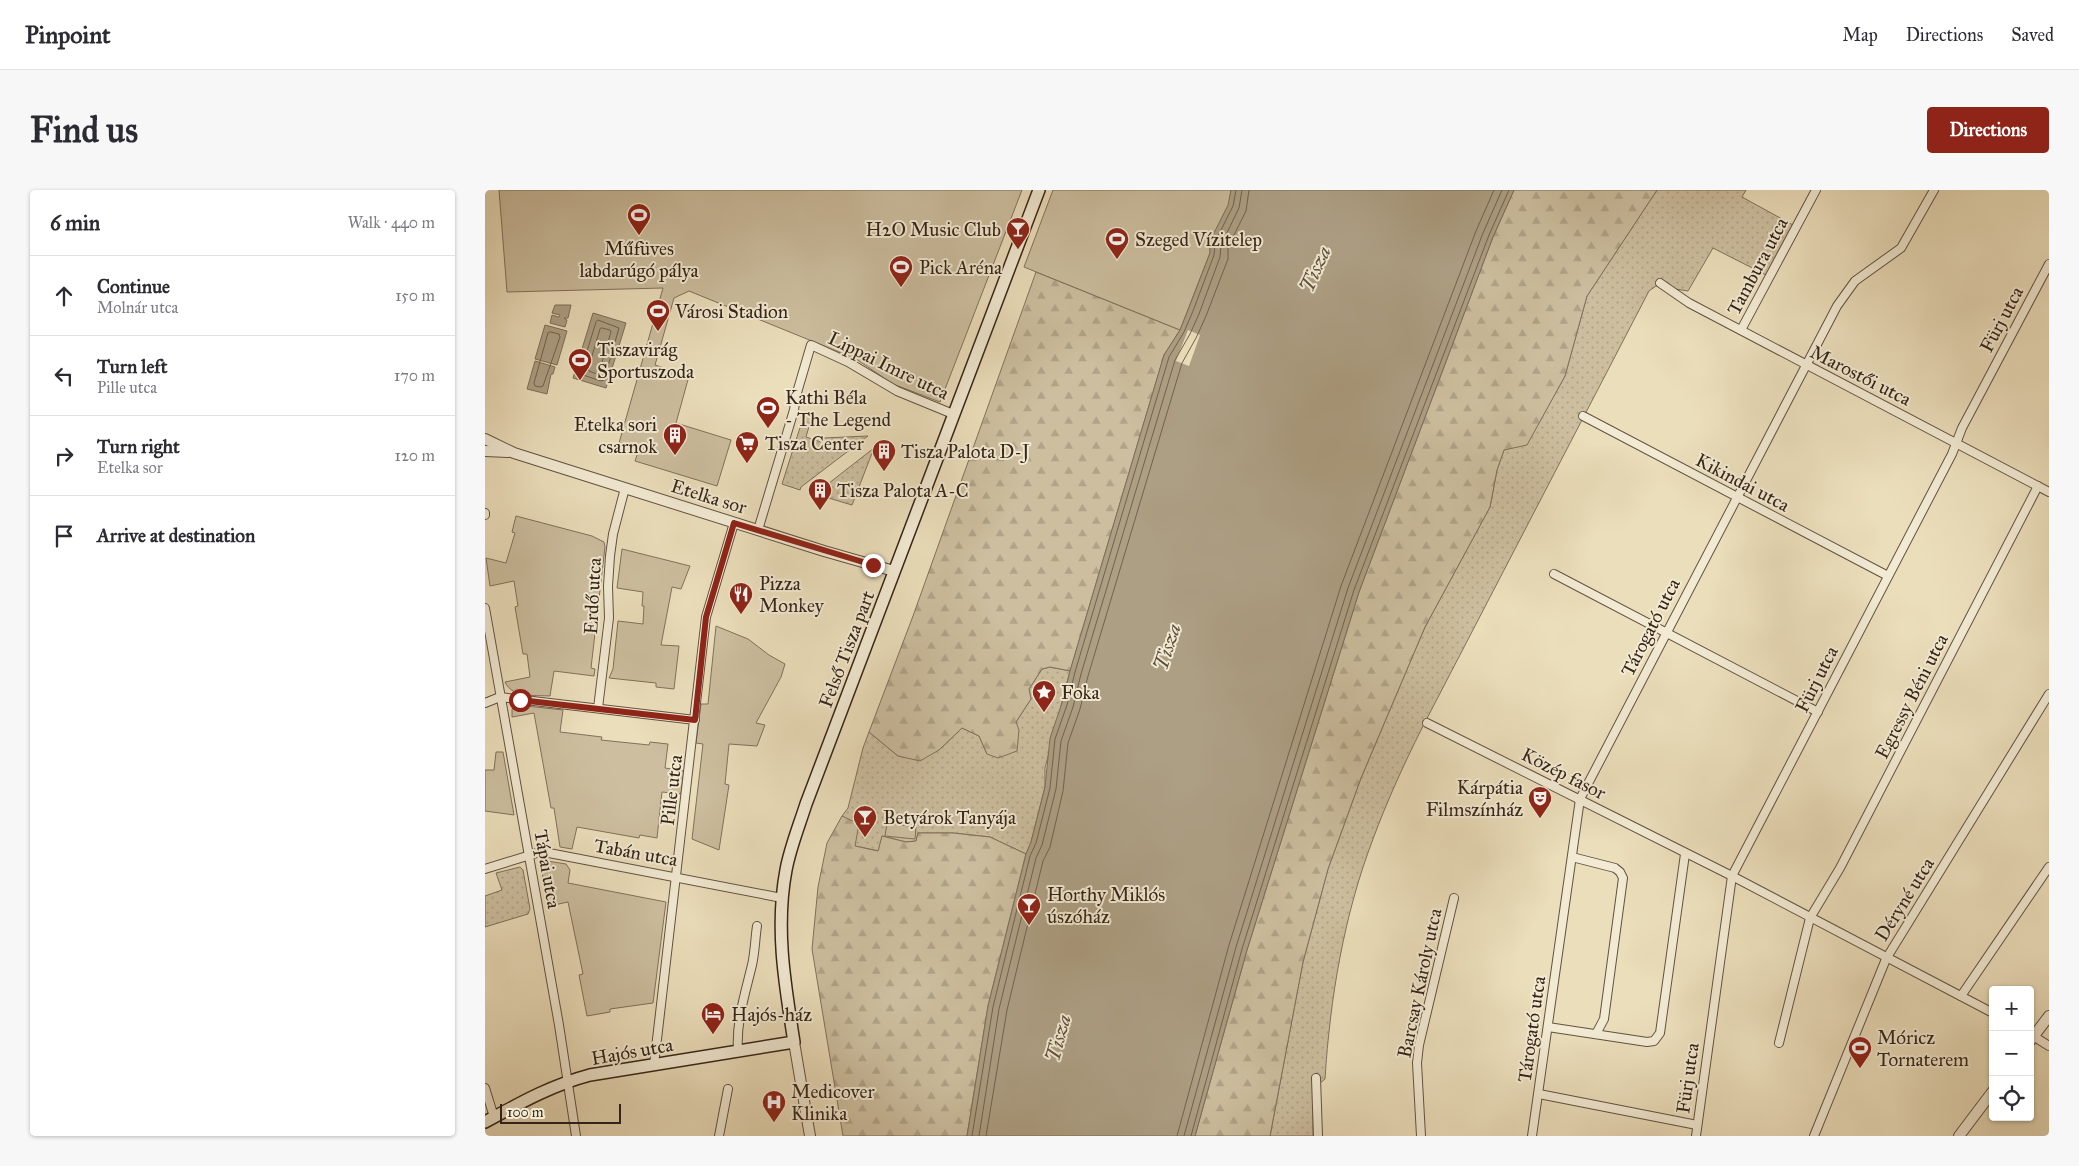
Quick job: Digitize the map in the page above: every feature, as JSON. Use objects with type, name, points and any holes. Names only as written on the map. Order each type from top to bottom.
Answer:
[{"type":"main road","name":"Felső Tisza part","points":[[794,1042],[782,959],[782,898],[789,855],[806,804],[1039,190]]},
{"type":"main road","name":"Hajós utca","points":[[490,1119],[542,1091],[567,1081],[794,1042]]},
{"type":"street","name":"Tambura utca","points":[[1741,330],[1816,190]]},
{"type":"street","name":"Tárogató utca","points":[[1533,1136],[1580,799],[1845,292],[1855,281],[1901,248],[1933,190]]},
{"type":"street","name":"Fürj utca","points":[[1696,1136],[1732,876],[1957,443],[1966,420],[2049,264]]},
{"type":"street","name":"Marostői utca","points":[[1660,284],[1689,303],[2049,492]]},
{"type":"street","name":"Lippai Imre utca","points":[[758,530],[792,419],[796,396],[811,345],[849,362],[897,391],[953,414]]},
{"type":"street","name":"Kikindai utca","points":[[1583,416],[1888,576]]},
{"type":"street","name":"Etelka sor","points":[[485,439],[514,453],[734,523],[894,571]]},
{"type":"street","name":"Etelka sor","points":[[485,451],[514,453]]},
{"type":"street","name":"Egressy Béni utca","points":[[1810,918],[1821,897],[1832,882],[2038,486]]},
{"type":"street","name":"Erdő utca","points":[[598,708],[609,618],[607,586],[610,556],[613,534],[625,488]]},
{"type":"street","name":"Pille utca","points":[[653,1065],[677,876],[706,617],[734,523]]},
{"type":"street","points":[[1554,574],[1818,712]]},
{"type":"street","name":"Tápai utca","points":[[485,608],[576,1136]]},
{"type":"street","name":"Déryné utca","points":[[1814,1136],[1886,959],[2049,694]]},
{"type":"street","points":[[485,703],[500,697],[695,720]]},
{"type":"street","name":"Közép fasor","points":[[1427,723],[1732,876],[1886,959],[1989,1011]]},
{"type":"street","name":"Tabán utca","points":[[485,869],[540,852],[677,876],[782,898]]},
{"type":"street","points":[[1548,1027],[1647,1042],[1654,1041],[1660,1033],[1685,854]]},
{"type":"street","points":[[1572,857],[1615,868],[1623,878],[1604,1019],[1596,1034]]},
{"type":"street","points":[[1961,996],[2049,867]]},
{"type":"street","name":"Barcsay Károly utca","points":[[1421,1136],[1417,1063],[1419,1044],[1454,898]]},
{"type":"street","points":[[1779,1043],[1810,918]]},
{"type":"street","points":[[738,1051],[737,1034],[742,1001],[752,964],[757,926]]},
{"type":"street","points":[[2034,1035],[2049,1016]]},
{"type":"street","points":[[2034,1038],[2049,1046]]},
{"type":"street","name":"Felső Tisza part","points":[[794,1042],[810,1136]]},
{"type":"street","points":[[1316,1078],[1318,1136]]},
{"type":"street","points":[[485,1088],[490,1119]]},
{"type":"street","points":[[719,1136],[728,1090]]},
{"type":"street","points":[[1539,1094],[1697,1125]]},
{"type":"street","points":[[1959,1136],[1989,1096]]},
{"type":"green space","points":[[499,190],[1022,190],[940,402],[893,384],[856,359],[689,291],[674,298],[655,365],[689,376],[676,423],[731,440],[717,486],[635,461],[639,449],[619,443],[663,288],[507,292]]},
{"type":"green space","name":"Szeged Vízitelep","points":[[1053,190],[1231,190],[1229,205],[1210,241],[1210,253],[1180,330],[1024,267]]},
{"type":"green space","points":[[1514,190],[1657,190],[1587,296],[1565,376],[1527,445],[1504,450],[1497,470],[1490,507],[1425,627],[1361,778],[1328,869],[1303,962],[1270,1136],[1195,1136],[1247,950],[1359,592],[1493,237]]},
{"type":"green space","points":[[1657,190],[1746,190],[1742,197],[1793,225],[1766,275],[1713,248],[1688,291],[1656,286],[1649,291],[1422,728],[1378,825],[1346,927],[1335,988],[1325,1079],[1313,1089],[1313,1136],[1270,1136],[1303,962],[1328,869],[1361,778],[1425,627],[1490,507],[1497,470],[1504,450],[1527,444],[1565,376],[1587,296]]},
{"type":"green space","points":[[1036,272],[1180,330],[1164,355],[1070,671],[1050,667],[1042,669],[1029,689],[1031,699],[1016,722],[1019,730],[1017,751],[998,758],[987,754],[979,736],[962,728],[939,750],[920,761],[898,756],[869,732],[913,616]]},
{"type":"green space","points":[[805,412],[812,416],[806,437],[821,442],[823,438],[868,436],[801,487],[800,490],[782,484]]},
{"type":"green space","points":[[874,448],[852,505],[815,494]]},
{"type":"green space","points":[[516,516],[592,536],[604,542],[605,547],[591,668],[595,669],[594,676],[554,671],[550,696],[518,693],[508,687],[505,682],[530,677],[527,654],[523,654],[515,607],[518,606],[514,581],[490,586],[486,558],[506,563],[515,533],[512,532]]},
{"type":"green space","points":[[622,549],[690,566],[681,589],[672,587],[661,645],[679,646],[674,689],[656,687],[656,683],[609,678],[613,669],[618,621],[643,624],[643,592],[617,588]]},
{"type":"green space","points":[[716,626],[748,639],[769,655],[785,664],[781,677],[756,723],[765,725],[757,746],[729,744],[725,784],[729,785],[719,850],[692,839],[703,744],[696,743],[701,704],[708,704]]},
{"type":"green space","points":[[1050,667],[1070,671],[1045,768],[1045,787],[1031,842],[1026,854],[990,837],[953,833],[918,833],[916,841],[906,842],[882,836],[879,851],[855,846],[842,816],[848,808],[863,748],[869,732],[898,756],[939,750],[962,728],[979,736],[987,754],[1016,722],[1031,699],[1029,689],[1042,669]]},
{"type":"green space","points":[[517,705],[563,710],[560,732],[602,737],[601,740],[649,745],[650,742],[668,744],[665,768],[684,771],[681,794],[662,792],[657,838],[640,835],[639,838],[577,827],[572,849],[560,847],[554,808],[551,808],[534,713],[512,717],[512,709]]},
{"type":"green space","points":[[496,752],[503,752],[514,815],[485,811],[485,770],[494,770]]},
{"type":"green space","points":[[842,816],[859,824],[855,846],[878,851],[882,836],[906,842],[916,841],[918,833],[953,833],[990,837],[1026,854],[988,1006],[967,1136],[843,1136],[812,949],[818,887],[827,843]]},
{"type":"green space","points":[[887,823],[916,827],[915,839],[885,836]]},
{"type":"green space","points":[[547,861],[566,864],[570,870],[568,883],[666,902],[653,1003],[610,1009],[610,1012],[587,1016],[579,975],[583,974],[568,902],[554,905],[547,903],[541,864]]},
{"type":"green space","points":[[520,867],[523,870],[530,909],[528,914],[485,927],[485,896],[502,890],[496,873]]},
{"type":"water","name":"Tisza","points":[[1231,190],[1514,190],[1493,237],[1359,592],[1247,950],[1195,1136],[967,1136],[988,1006],[1026,854],[1031,842],[1045,787],[1050,738],[1062,703],[1164,355],[1180,330],[1210,253],[1210,241],[1228,205]]},
{"type":"water","points":[[555,305],[571,305],[568,318],[564,318],[567,320],[565,327],[550,323],[552,315],[559,317],[560,315],[552,313]]},
{"type":"water","points":[[593,313],[626,323],[606,388],[573,378]]},
{"type":"water","points":[[545,325],[567,331],[557,365],[535,359]]},
{"type":"water","points":[[535,361],[555,367],[553,374],[551,374],[547,394],[527,389]]},
{"type":"pier","points":[[1188,330],[1200,335],[1189,366],[1176,361]]},
{"type":"place","name":"Műfüves labdarúgó pálya","points":[[639,236]]},
{"type":"place","name":"H2O Music Club","points":[[1018,250]]},
{"type":"place","name":"Szeged Vízitelep","points":[[1117,260]]},
{"type":"place","name":"Pick Aréna","points":[[901,288]]},
{"type":"place","name":"Városi Stadion","points":[[658,332]]},
{"type":"place","name":"Tiszavirág Sportuszoda","points":[[580,381]]},
{"type":"place","name":"Kathi Béla - The Legend","points":[[768,429]]},
{"type":"place","name":"Etelka sori csarnok","points":[[675,456]]},
{"type":"place","name":"Tisza Center","points":[[747,464]]},
{"type":"place","name":"Tisza Palota D-J","points":[[884,472]]},
{"type":"place","name":"Tisza Palota A-C","points":[[820,511]]},
{"type":"place","name":"Pizza Monkey","points":[[741,615]]},
{"type":"place","name":"Foka","points":[[1044,713]]},
{"type":"place","name":"Kárpátia Filmszínház","points":[[1540,819]]},
{"type":"place","name":"Betyárok Tanyája","points":[[865,838]]},
{"type":"place","name":"Horthy Miklós úszóház","points":[[1029,926]]},
{"type":"place","name":"Hajós-ház","points":[[713,1035]]},
{"type":"place","name":"Móricz Tornaterem","points":[[1860,1069]]},
{"type":"place","name":"Medicover Klinika","points":[[774,1123]]},
{"type":"route","points":[[520,700],[695,720],[706,617],[734,523],[873,565]]}]
